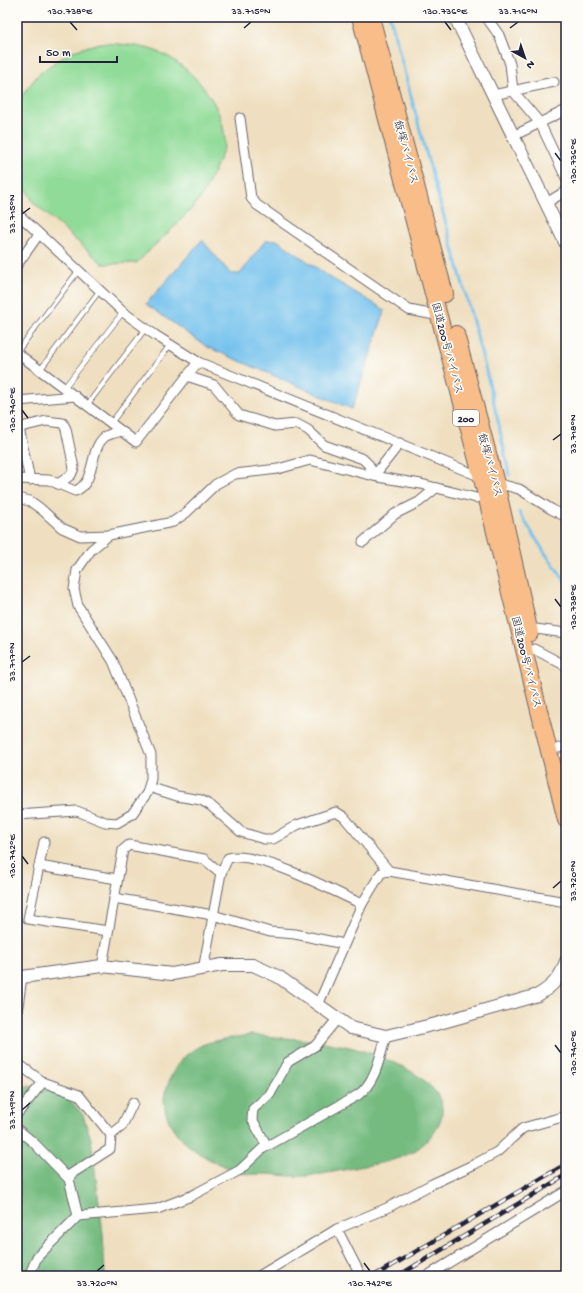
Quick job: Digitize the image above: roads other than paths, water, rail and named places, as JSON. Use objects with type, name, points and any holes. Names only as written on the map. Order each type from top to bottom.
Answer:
[{"type":"highway","name":"国道200号バイパス","points":[[360,17],[481,475],[566,820]]},
{"type":"highway","name":"飯塚バイパス","points":[[371,17],[496,482],[528,628],[562,747],[566,775]]},
{"type":"street","points":[[455,17],[566,244]]},
{"type":"street","points":[[486,17],[499,35],[510,64],[513,91],[540,123],[566,178]]},
{"type":"street","points":[[493,95],[554,82]]},
{"type":"street","points":[[513,136],[566,110]]},
{"type":"street","points":[[240,118],[251,198],[257,205],[409,310],[440,316]]},
{"type":"street","points":[[546,203],[566,191]]},
{"type":"street","points":[[17,214],[123,312],[170,345],[198,362],[496,482],[519,489],[566,517]]},
{"type":"street","points":[[17,265],[39,234]]},
{"type":"street","points":[[17,352],[136,442],[198,362]]},
{"type":"street","points":[[187,376],[214,385],[240,415],[275,426],[297,424],[308,430],[324,445],[363,459],[369,465],[374,476]]},
{"type":"street","points":[[17,401],[75,396]]},
{"type":"street","points":[[30,480],[18,428],[46,421],[63,423],[66,429],[74,468],[71,475],[58,484]]},
{"type":"street","points":[[17,479],[48,480],[75,491],[81,489],[86,483],[100,443],[106,437],[121,431]]},
{"type":"street","points":[[374,476],[400,443]]},
{"type":"street","points":[[17,498],[30,501],[62,528],[80,536],[109,535],[173,522],[187,512],[216,484],[235,474],[278,469],[310,460],[374,476],[436,488],[476,498]]},
{"type":"street","points":[[363,542],[395,514],[419,502],[436,488]]},
{"type":"street","points":[[17,815],[77,811],[105,822],[117,823],[132,814],[141,803],[149,788],[151,779],[151,755],[113,661],[78,606],[74,588],[76,570],[90,550],[109,535]]},
{"type":"street","points":[[528,628],[566,633]]},
{"type":"street","points":[[534,649],[566,666]]},
{"type":"street","points":[[149,788],[177,796],[201,800],[211,806],[241,832],[264,839],[273,839],[297,826],[336,812],[344,817],[389,871]]},
{"type":"street","points":[[44,842],[28,919],[108,931]]},
{"type":"street","points":[[102,966],[123,850],[129,845],[204,859],[221,872]]},
{"type":"street","points":[[203,970],[221,872],[228,858],[235,856],[268,863],[362,904]]},
{"type":"street","points":[[39,866],[118,879]]},
{"type":"street","points":[[318,1005],[362,904],[381,873],[389,871],[566,902]]},
{"type":"street","points":[[114,898],[213,915],[270,932],[295,934],[344,944]]},
{"type":"street","points":[[17,1013],[19,976],[102,966],[172,974],[203,970],[222,965],[253,964],[279,976],[351,1028],[386,1036],[436,1024],[538,995],[563,978],[566,961]]},
{"type":"street","points":[[267,1146],[252,1119],[253,1109],[270,1094],[288,1062],[315,1046],[338,1018]]},
{"type":"street","points":[[29,1276],[37,1257],[78,1216],[157,1209],[191,1196],[240,1170],[267,1146],[366,1088],[374,1075],[386,1036]]},
{"type":"street","points":[[17,1063],[43,1082],[79,1095],[111,1135],[110,1149],[71,1174],[70,1179],[78,1216]]},
{"type":"street","points":[[17,1114],[43,1082]]},
{"type":"street","points":[[111,1135],[122,1126],[133,1103]]},
{"type":"street","points":[[259,1276],[338,1229],[387,1208],[497,1152],[523,1128],[566,1116]]},
{"type":"street","points":[[17,1128],[34,1142],[70,1179]]},
{"type":"street","points":[[427,1276],[566,1191]]},
{"type":"street","points":[[338,1229],[360,1274],[358,1276]]},
{"type":"lane","points":[[17,352],[79,270]]},
{"type":"lane","points":[[40,370],[100,290]]},
{"type":"lane","points":[[64,388],[123,312]]},
{"type":"lane","points":[[87,405],[146,328]]},
{"type":"lane","points":[[111,423],[170,345]]},
{"type":"water","points":[[202,240],[231,274],[240,274],[265,241],[277,240],[331,278],[385,310],[352,409],[207,347],[146,304]]},
{"type":"waterway","points":[[390,17],[482,354],[509,475]]},
{"type":"waterway","points":[[519,512],[545,553],[566,582]]},
{"type":"railway","points":[[374,1276],[566,1164]]},
{"type":"railway","points":[[398,1276],[566,1175]]}]
